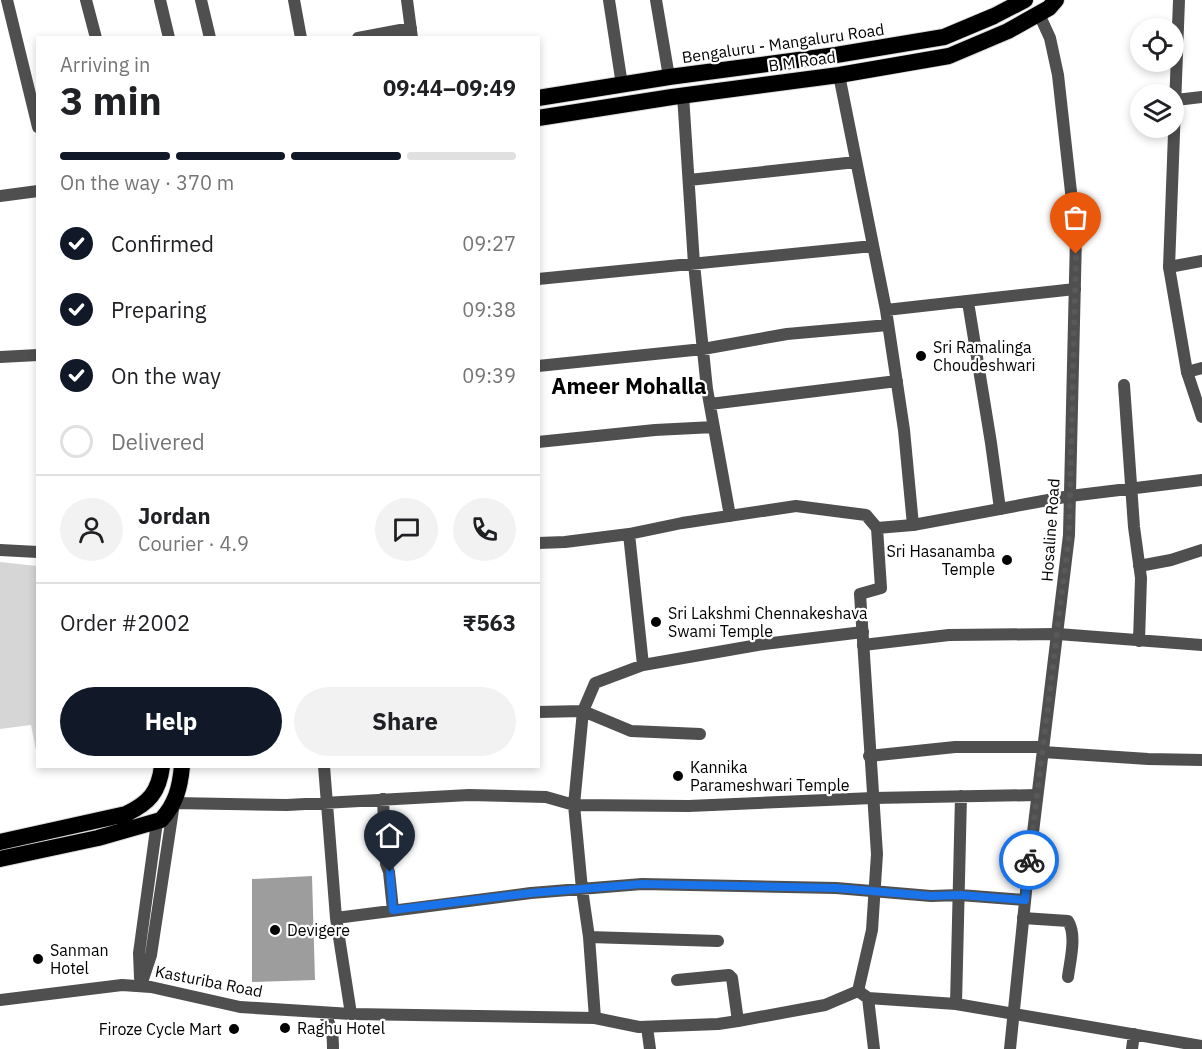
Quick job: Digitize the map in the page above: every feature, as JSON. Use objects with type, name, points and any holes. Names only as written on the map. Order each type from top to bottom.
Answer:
[{"type":"highway","name":"Bengaluru - Mangaluru Road","points":[[540,98],[944,37],[1025,0]]},
{"type":"highway","name":"B M Road","points":[[540,118],[683,95],[839,75],[949,56],[1002,34],[1039,14],[1056,0]]},
{"type":"highway","points":[[836,55],[839,75]]},
{"type":"highway","points":[[0,842],[126,814],[142,806],[153,794],[160,780],[162,768]]},
{"type":"highway","points":[[0,859],[98,838],[162,820],[177,796],[182,768]]},
{"type":"highway","points":[[153,794],[177,796]]},
{"type":"street","points":[[7,0],[36,119]]},
{"type":"street","points":[[86,0],[95,36]]},
{"type":"street","points":[[160,0],[169,36]]},
{"type":"street","points":[[201,0],[210,36]]},
{"type":"street","points":[[294,0],[301,36]]},
{"type":"street","points":[[380,36],[412,33],[407,0]]},
{"type":"street","points":[[609,0],[622,85]]},
{"type":"street","points":[[656,0],[669,77]]},
{"type":"street","points":[[1176,84],[1179,0]]},
{"type":"street","name":"Hosaline Road","points":[[1010,1049],[1037,795],[1069,536],[1076,237],[1060,86],[1050,38],[1039,14]]},
{"type":"street","points":[[839,75],[886,310],[904,430],[913,525]]},
{"type":"street","points":[[683,95],[694,264],[703,349],[710,404],[730,516]]},
{"type":"street","points":[[1184,99],[1202,97]]},
{"type":"street","points":[[1174,138],[1169,267],[1188,372],[1202,417]]},
{"type":"street","points":[[689,180],[856,162]]},
{"type":"street","points":[[0,196],[36,191]]},
{"type":"street","points":[[540,279],[873,246]]},
{"type":"street","points":[[1169,267],[1202,261]]},
{"type":"street","points":[[886,310],[1075,289]]},
{"type":"street","points":[[968,302],[992,443],[1000,509]]},
{"type":"street","points":[[540,366],[703,349],[787,334],[888,325]]},
{"type":"street","points":[[0,357],[36,355]]},
{"type":"street","points":[[1188,372],[1202,368]]},
{"type":"street","points":[[710,404],[897,381]]},
{"type":"street","points":[[1124,385],[1131,488],[1141,578],[1139,641]]},
{"type":"street","points":[[540,442],[655,430],[714,427]]},
{"type":"street","points":[[877,528],[913,525],[1070,496],[1202,480]]},
{"type":"street","points":[[540,543],[629,534],[796,506],[866,515],[877,528],[881,588],[860,594],[877,854],[872,930],[863,994],[874,1049]]},
{"type":"street","points":[[629,534],[643,665]]},
{"type":"street","points":[[0,550],[36,552]]},
{"type":"street","points":[[1139,566],[1179,558],[1202,550]]},
{"type":"street","points":[[595,1018],[590,938],[582,889],[574,805],[583,711],[595,682],[643,665],[764,644],[949,635],[1058,634],[1202,645]]},
{"type":"street","points":[[540,712],[583,711],[631,731],[700,734]]},
{"type":"street","points":[[869,756],[955,747],[995,746],[1148,759],[1202,760]]},
{"type":"street","points":[[324,768],[336,918],[351,1014]]},
{"type":"street","points":[[141,985],[151,956],[177,796],[246,805],[469,795],[546,797],[574,805],[689,807],[873,798],[1037,795]]},
{"type":"street","points":[[956,1004],[961,796]]},
{"type":"street","points":[[383,799],[386,864],[390,872],[393,910]]},
{"type":"street","points":[[141,985],[139,953],[156,822]]},
{"type":"street","points":[[336,918],[642,884],[836,888],[875,893],[960,895],[1025,900]]},
{"type":"street","points":[[1023,918],[1068,921],[1072,934],[1068,976]]},
{"type":"street","points":[[590,938],[718,941]]},
{"type":"street","points":[[677,980],[729,975],[732,978],[738,1021]]},
{"type":"street","name":"Kasturiba Road","points":[[0,1000],[122,985],[141,985],[240,1007],[351,1014],[595,1018],[639,1028],[738,1021],[825,1005],[863,994]]},
{"type":"street","points":[[863,994],[956,1004],[1134,1034],[1171,1045],[1202,1046]]},
{"type":"street","points":[[323,1013],[330,1022],[333,1032],[333,1049]]},
{"type":"street","points":[[647,1027],[650,1049]]},
{"type":"street","points":[[1132,1049],[1134,1034]]},
{"type":"shaded area","points":[[0,562],[36,566],[36,750],[31,725],[0,729]]},
{"type":"shaded area","points":[[312,876],[315,980],[252,982],[252,879]]},
{"type":"way so far","points":[[1029,860],[1069,536],[1076,254]]},
{"type":"place","name":"Sri Ramalinga Choudeshwari","points":[[921,356]]},
{"type":"place","name":"Sri Hasanamba Temple","points":[[1007,560]]},
{"type":"place","name":"Sri Lakshmi Chennakeshava Swami Temple","points":[[656,622]]},
{"type":"place","name":"Kannika Parameshwari Temple","points":[[678,776]]},
{"type":"place","name":"Devigere","points":[[275,930]]},
{"type":"place","name":"Sanman Hotel","points":[[38,959]]},
{"type":"place","name":"Raghu Hotel","points":[[285,1028]]},
{"type":"place","name":"Firoze Cycle Mart","points":[[234,1029]]},
{"type":"district","name":"Ameer Mohalla","points":[[629,386]]},
{"type":"route","points":[[390,872],[393,910],[531,893],[642,884],[836,888],[875,893],[960,895],[1025,900],[1029,860]]}]
